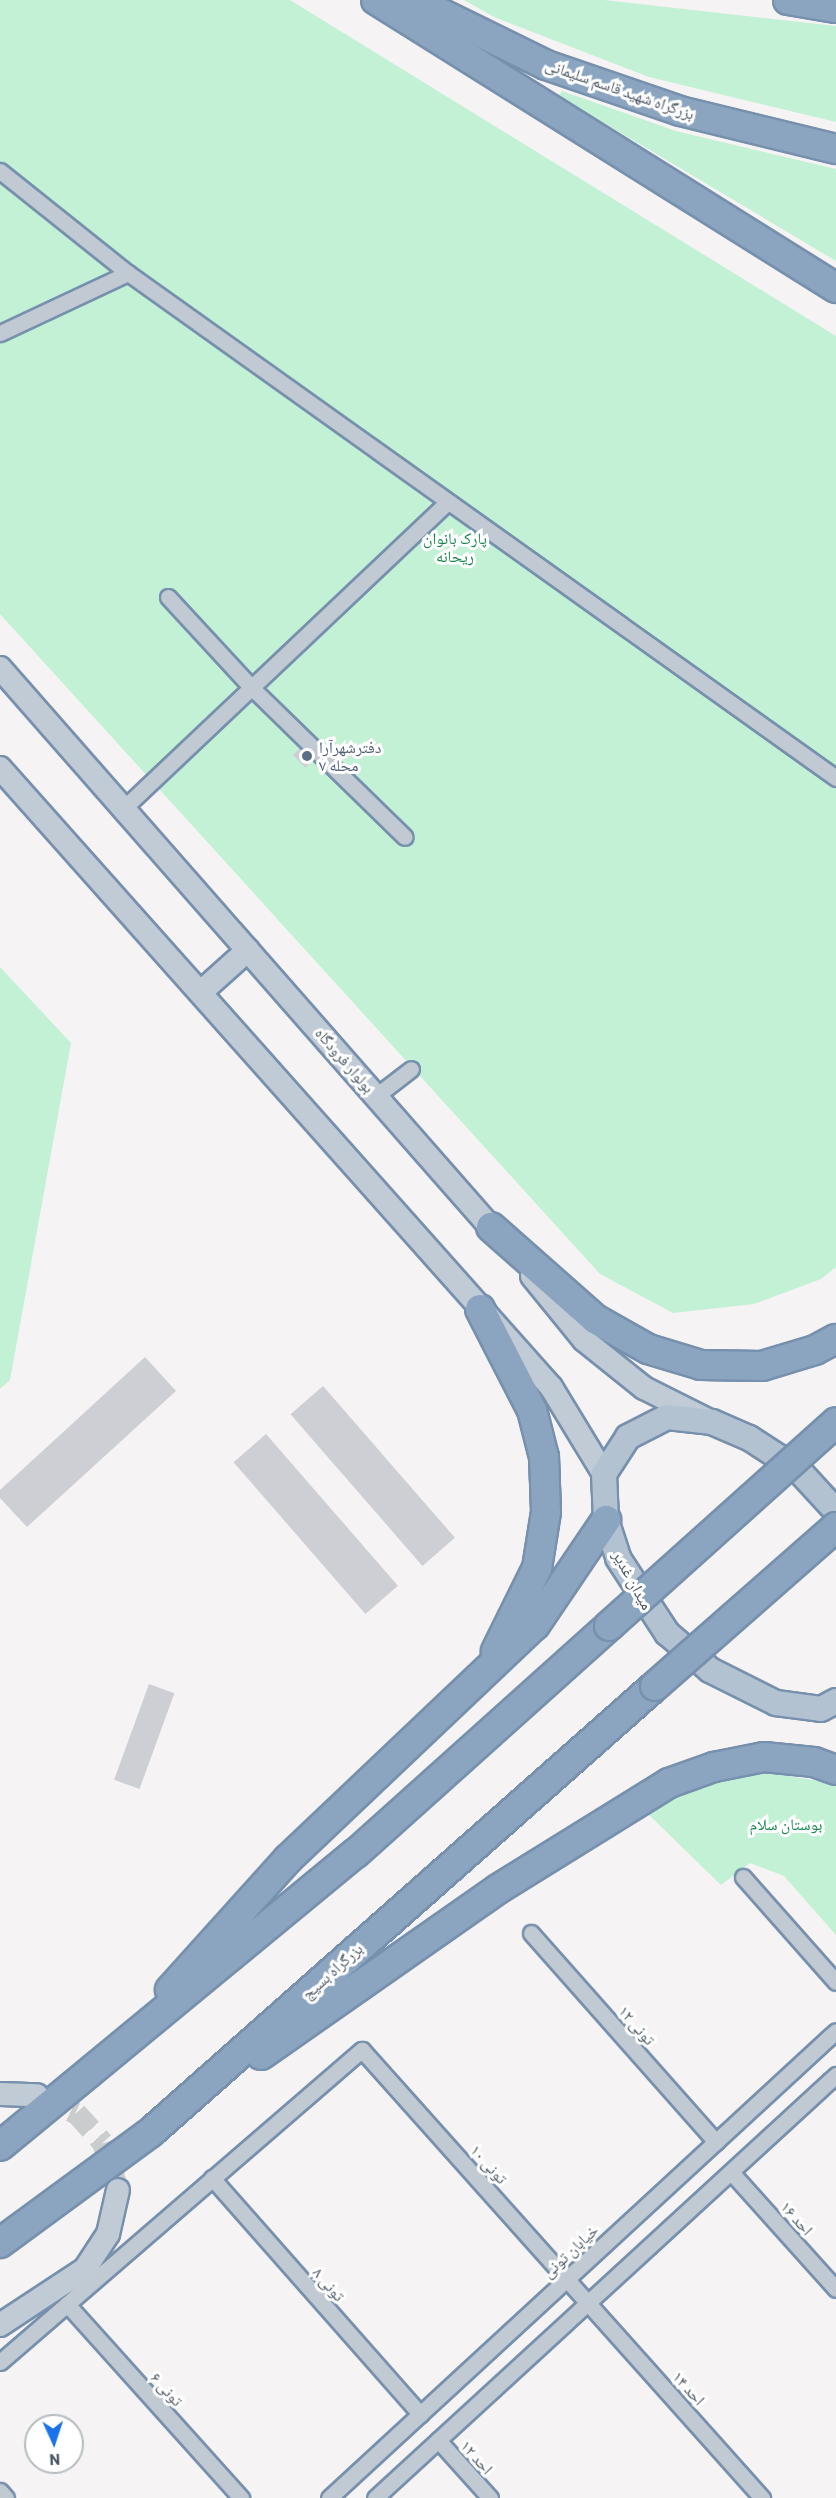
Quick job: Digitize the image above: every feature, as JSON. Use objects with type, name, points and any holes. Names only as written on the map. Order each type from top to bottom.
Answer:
[{"type":"highway","points":[[376,0],[836,288]]},
{"type":"highway","name":"بزرگراه شهید قاسم سلیمانی","points":[[414,0],[546,65],[680,111],[836,149]]},
{"type":"highway","points":[[788,0],[836,8]]},
{"type":"highway","points":[[813,0],[836,2]]},
{"type":"highway","points":[[491,1227],[595,1319],[648,1349],[701,1365],[762,1365],[815,1350],[836,1339]]},
{"type":"highway","points":[[480,1309],[532,1410],[544,1456],[546,1512],[537,1568],[484,1674]]},
{"type":"highway","points":[[0,2146],[101,2067],[356,1853],[836,1422]]},
{"type":"highway","points":[[101,2067],[288,1859],[535,1625],[606,1520]]},
{"type":"highway","name":"بزرگراه بسیج","points":[[0,2243],[151,2132],[836,1527]]},
{"type":"highway","points":[[151,2132],[498,1889],[669,1783],[714,1767],[764,1757],[814,1762],[836,1770]]},
{"type":"main road","name":"بولوار فرودگاه","points":[[0,668],[491,1227],[584,1340],[644,1388],[712,1422]]},
{"type":"main road","points":[[0,768],[551,1387],[604,1474],[628,1437],[667,1417],[712,1422],[749,1438],[801,1473],[836,1511]]},
{"type":"main road","points":[[201,992],[248,950]]},
{"type":"main road","name":"میدان غدیر","points":[[604,1474],[606,1520],[618,1558],[634,1587],[662,1626],[687,1652],[739,1688],[776,1703],[831,1709]]},
{"type":"main road","points":[[0,2094],[37,2095]]},
{"type":"main road","points":[[0,2325],[85,2270],[108,2234],[118,2190]]},
{"type":"street","points":[[0,171],[128,273],[836,778]]},
{"type":"street","points":[[0,333],[128,273]]},
{"type":"street","points":[[124,807],[448,502]]},
{"type":"street","points":[[168,597],[250,686],[405,837]]},
{"type":"street","points":[[376,1096],[411,1070]]},
{"type":"street","points":[[742,1877],[836,1982]]},
{"type":"street","name":"تونی ۱۲","points":[[531,1933],[716,2142]]},
{"type":"street","name":"خیابان تونی","points":[[329,2498],[836,2031]]},
{"type":"street","name":"تونی ۱۰","points":[[212,2178],[362,2050],[588,2303]]},
{"type":"street","points":[[375,2498],[836,2075]]},
{"type":"street","name":"احد ۱۶","points":[[731,2172],[836,2289]]},
{"type":"street","points":[[0,2362],[212,2178]]},
{"type":"street","name":"تونی ۸","points":[[212,2178],[420,2414]]},
{"type":"street","name":"احد ۱۴","points":[[588,2303],[762,2498]]},
{"type":"street","name":"تونی ۶","points":[[67,2304],[241,2498]]},
{"type":"street","name":"احد ۱۲","points":[[438,2440],[490,2498]]},
{"type":"street","points":[[0,2491],[6,2498]]},
{"type":"green space","name":"پارک بانوان ریحانه","points":[[0,0],[290,0],[836,336],[836,1267],[821,1279],[754,1304],[673,1313],[600,1274],[0,614]]},
{"type":"green space","points":[[464,0],[604,0],[836,26],[836,122],[649,77],[494,17]]},
{"type":"green space","points":[[562,91],[676,131],[836,169],[836,261],[559,96]]},
{"type":"green space","points":[[0,967],[71,1043],[10,1380],[0,1389]]},
{"type":"green space","name":"بوستان سلام","points":[[765,1772],[836,1784],[836,1935],[784,1876],[750,1863],[721,1885],[647,1813],[706,1779]]},
{"type":"building","points":[[300,748],[313,761],[306,768],[293,755]]},
{"type":"building","points":[[145,1357],[176,1391],[27,1527],[0,1498],[0,1490]]},
{"type":"building","points":[[323,1386],[455,1538],[422,1566],[291,1414]]},
{"type":"building","points":[[266,1434],[398,1586],[365,1614],[234,1462]]},
{"type":"building","points":[[149,1684],[174,1693],[139,1789],[114,1780]]},
{"type":"tunnel","points":[[41,2097],[76,2113],[103,2143],[118,2190]]},
{"type":"place","name":"دفترشهرآرا محله ۷","points":[[307,756]]}]
